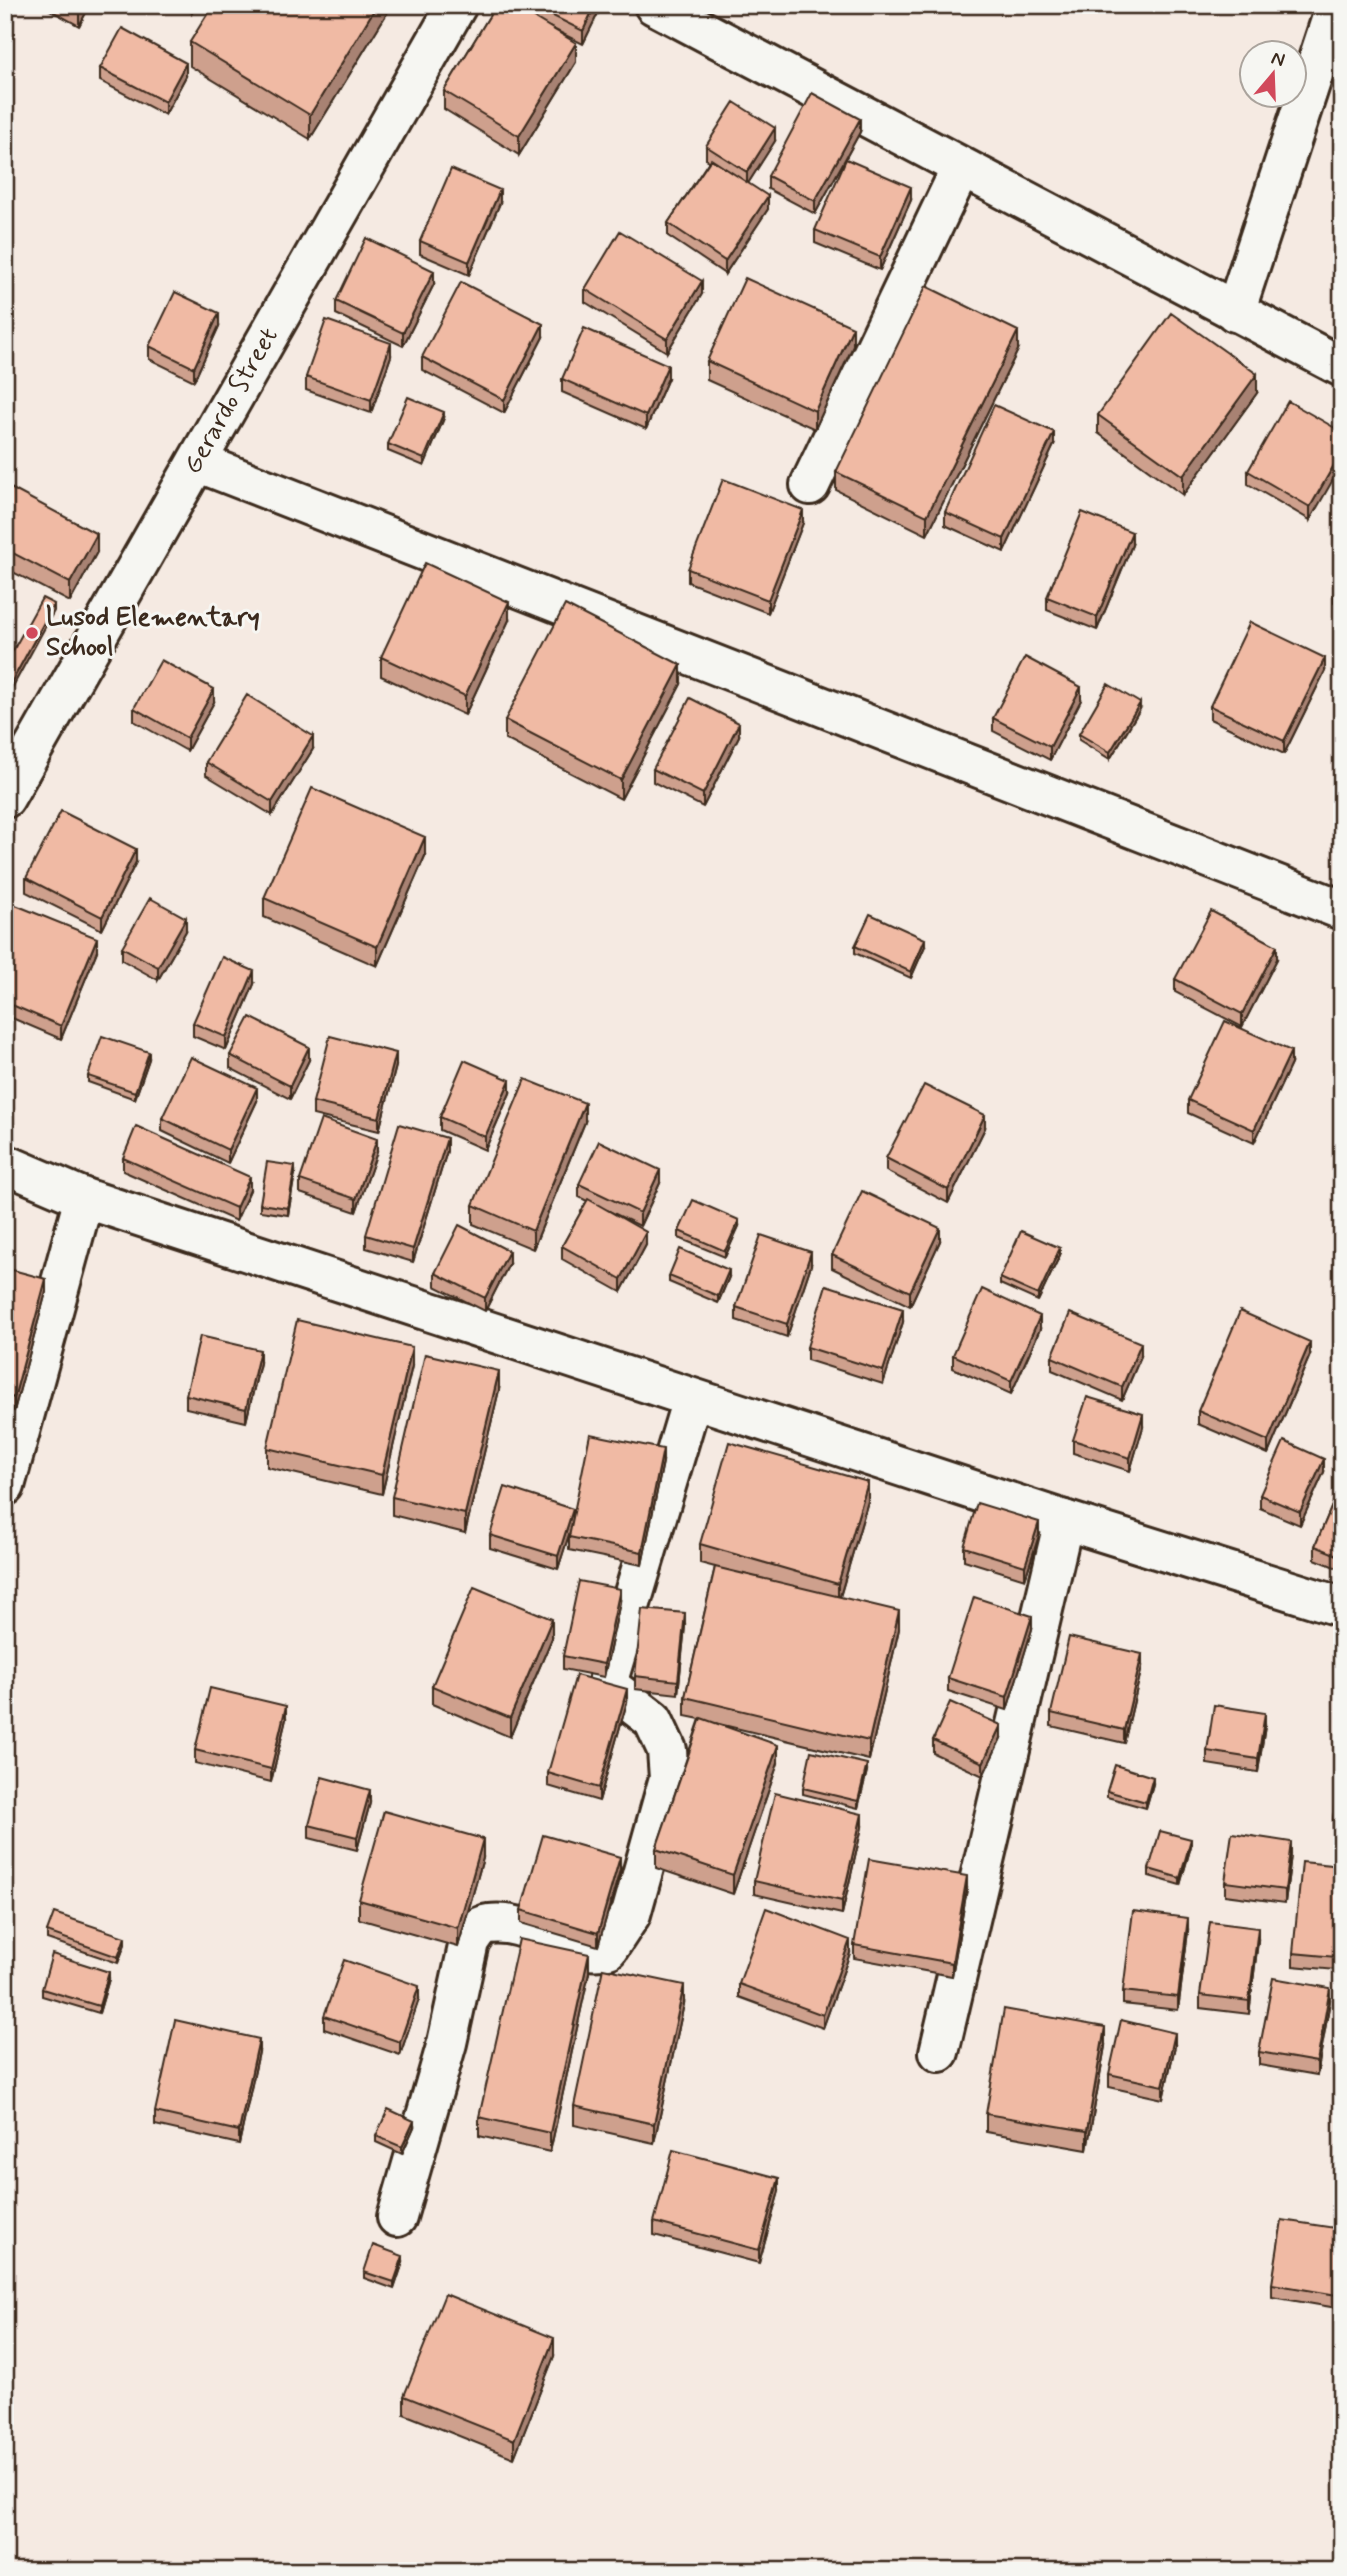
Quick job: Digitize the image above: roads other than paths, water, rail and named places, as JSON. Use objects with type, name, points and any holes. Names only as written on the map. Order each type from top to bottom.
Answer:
[{"type":"street","name":"Gerardo Street","points":[[5,798],[457,5]]},
{"type":"street","points":[[654,5],[1342,367]]},
{"type":"street","points":[[1235,312],[1336,5]]},
{"type":"street","points":[[810,485],[961,167]]},
{"type":"street","points":[[197,462],[1342,910]]},
{"type":"street","points":[[5,1164],[84,1198],[1064,1520],[1342,1607]]},
{"type":"street","points":[[5,1486],[84,1198]]},
{"type":"street","points":[[397,2217],[447,2043],[469,1942],[477,1930],[488,1924],[514,1927],[593,1953],[608,1949],[623,1931],[631,1913],[669,1778],[667,1750],[653,1720],[613,1689],[610,1677],[692,1399]]},
{"type":"street","points":[[939,2052],[1064,1520]]},
{"type":"place","name":"Lusod Elementary School","points":[[32,633]]}]
